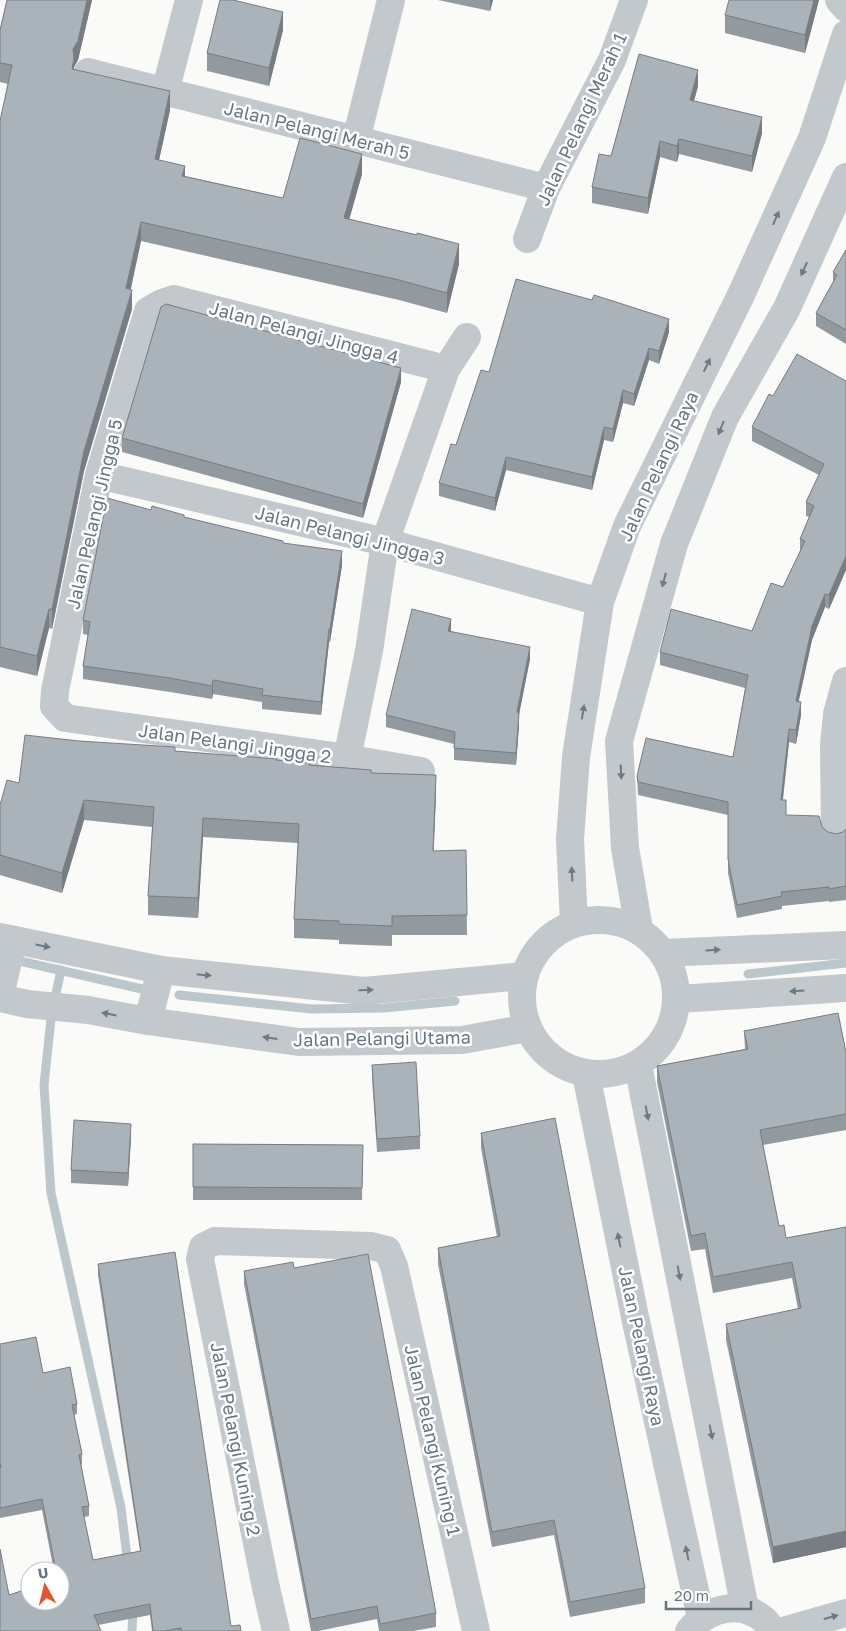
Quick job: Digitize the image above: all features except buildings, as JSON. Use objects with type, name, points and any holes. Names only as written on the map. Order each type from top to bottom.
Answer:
[{"type":"street","points":[[165,92],[189,0]]},
{"type":"street","points":[[356,140],[392,0]]},
{"type":"street","name":"Jalan Pelangi Merah 1","points":[[527,239],[546,188],[612,60],[634,0]]},
{"type":"street","points":[[839,0],[846,8]]},
{"type":"street","name":"Jalan Pelangi Raya","points":[[574,923],[570,839],[576,757],[600,602],[627,526],[740,296],[812,138],[846,34]]},
{"type":"street","name":"Jalan Pelangi Merah 5","points":[[88,72],[546,188]]},
{"type":"street","points":[[638,929],[625,848],[619,741],[674,544],[725,417],[787,308],[846,177]]},
{"type":"street","name":"Jalan Pelangi Jingga 4","points":[[162,303],[174,299],[446,369]]},
{"type":"street","name":"Jalan Pelangi Jingga 5","points":[[54,706],[56,682],[100,475],[148,311],[162,303]]},
{"type":"street","points":[[347,758],[369,651],[385,542],[446,369],[467,337]]},
{"type":"street","name":"Jalan Pelangi Jingga 3","points":[[100,475],[385,542],[600,602]]},
{"type":"street","points":[[835,832],[840,745],[837,714],[846,681]]},
{"type":"street","name":"Jalan Pelangi Jingga 2","points":[[54,706],[65,718],[421,770]]},
{"type":"street","points":[[607,919],[638,929],[664,953],[675,975],[678,999],[667,1038],[638,1065],[612,1074],[586,1074],[562,1066],[542,1050],[528,1028],[521,1002],[524,976],[535,953],[552,935],[574,923],[607,919]]},
{"type":"street","name":"Jalan Pelangi Utama","points":[[524,976],[364,991],[161,970],[7,944],[1,994],[26,1004],[88,1010],[148,1021],[299,1042],[462,1040],[528,1028]]},
{"type":"street","points":[[664,953],[846,945]]},
{"type":"street","points":[[148,1021],[161,970]]},
{"type":"street","points":[[678,999],[846,988]]},
{"type":"street","points":[[638,1065],[745,1609]]},
{"type":"street","name":"Jalan Pelangi Raya","points":[[586,1074],[695,1624]]},
{"type":"street","name":"Jalan Pelangi Kuning 1","points":[[203,1248],[215,1241],[371,1246],[387,1250],[394,1266],[476,1631]]},
{"type":"street","name":"Jalan Pelangi Kuning 2","points":[[203,1248],[200,1259],[276,1631]]},
{"type":"street","points":[[695,1624],[715,1610],[745,1609],[763,1618],[773,1631]]},
{"type":"street","points":[[783,1631],[846,1613]]},
{"type":"waterway","points":[[11,959],[142,989]]},
{"type":"waterway","points":[[748,974],[846,963]]},
{"type":"waterway","points":[[55,998],[61,970]]},
{"type":"waterway","points":[[179,995],[312,1009],[384,1008],[455,1001]]},
{"type":"waterway","points":[[51,1019],[44,1085],[51,1193],[121,1508],[128,1565]]},
{"type":"waterway","points":[[132,1631],[133,1608]]}]
